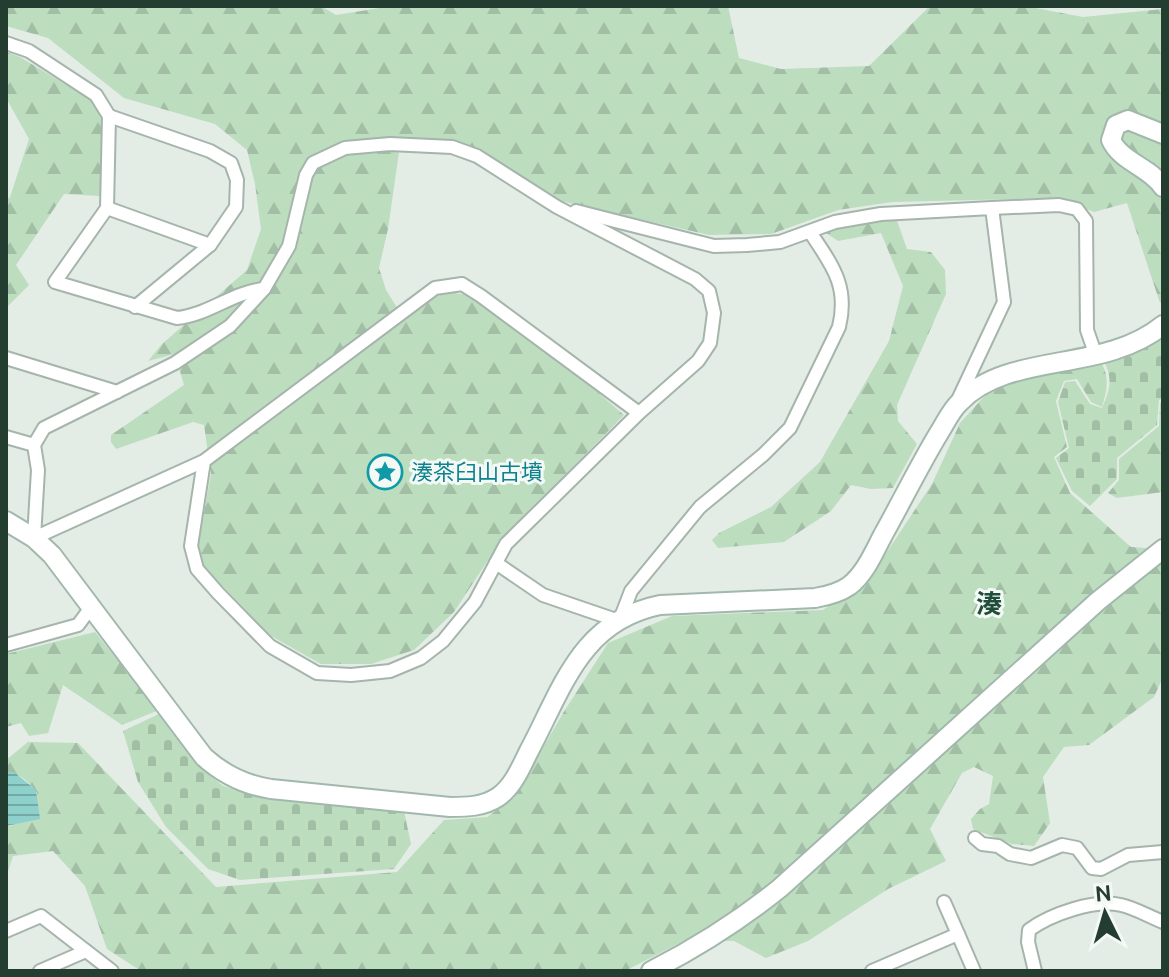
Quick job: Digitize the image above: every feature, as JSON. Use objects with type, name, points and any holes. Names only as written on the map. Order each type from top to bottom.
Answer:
[{"type":"street","points":[[6,43],[29,51],[96,95],[109,116],[107,208],[55,282],[177,318],[192,316],[250,290],[264,289]]},
{"type":"street","points":[[109,116],[210,151],[231,163],[237,180],[236,207],[210,245],[135,307]]},
{"type":"street","points":[[1163,134],[1128,120],[1116,125],[1111,140],[1119,152],[1157,178],[1163,187]]},
{"type":"street","points":[[34,538],[38,470],[34,445],[44,428],[175,363],[230,326],[264,289],[289,246],[306,175],[313,163],[345,148],[390,144],[452,147],[477,156],[557,207],[695,279],[709,291],[714,313],[710,343],[698,361],[639,413],[506,544],[475,602],[443,641],[421,658],[390,671],[351,675],[317,673],[270,646],[197,569],[191,546],[204,461]]},
{"type":"street","points":[[557,207],[714,246],[780,242],[835,222],[881,214],[1059,205],[1077,209],[1086,221],[1087,330],[1096,356]]},
{"type":"street","points":[[107,208],[210,245]]},
{"type":"street","points":[[7,524],[34,538],[52,555],[204,757],[228,775],[271,789],[450,807],[488,802],[510,785],[579,656],[594,637],[619,619],[637,610],[660,605],[815,598],[828,596],[851,585],[867,565],[956,405],[1004,302],[992,208]]},
{"type":"street","points":[[619,619],[631,591],[700,507],[763,455],[790,428],[839,327],[843,300],[836,271],[810,232]]},
{"type":"street","points":[[34,538],[204,461],[435,288],[462,284],[639,413]]},
{"type":"street","points":[[956,405],[976,387],[997,376],[1096,356],[1133,345],[1163,325]]},
{"type":"street","points":[[6,358],[117,392]]},
{"type":"street","points":[[6,437],[34,445]]},
{"type":"street","points":[[651,971],[691,951],[740,920],[780,888],[1098,601],[1163,549]]},
{"type":"street","points":[[496,563],[543,595],[619,619]]},
{"type":"street","points":[[6,645],[78,625],[92,606]]},
{"type":"street","points":[[975,838],[982,844],[998,846],[1010,854],[1031,858],[1062,845],[1077,848],[1092,868],[1101,869],[1128,855],[1163,852]]},
{"type":"street","points":[[944,902],[974,971]]},
{"type":"street","points":[[1035,971],[1028,942],[1029,930],[1043,920],[1073,908],[1119,904],[1163,922]]},
{"type":"street","points":[[6,931],[41,916],[112,971]]},
{"type":"street","points":[[872,971],[958,934]]},
{"type":"street","points":[[40,971],[86,951]]},
{"type":"green space","points":[[6,6],[321,6],[336,15],[392,6],[728,6],[739,58],[781,69],[869,66],[930,6],[1025,6],[1083,17],[1163,9],[1163,300],[1160,303],[1127,203],[1094,212],[1058,198],[892,202],[838,210],[771,234],[709,235],[561,201],[486,154],[455,141],[401,138],[379,268],[386,290],[403,317],[432,298],[466,294],[589,385],[624,415],[502,539],[454,612],[414,650],[371,664],[321,664],[271,636],[204,567],[198,546],[211,474],[204,425],[193,422],[116,449],[111,442],[111,435],[184,385],[175,354],[148,361],[162,344],[247,270],[261,229],[247,150],[215,124],[124,98],[48,38],[6,26]]},
{"type":"green space","points":[[6,52],[20,57],[93,101],[104,126],[100,196],[64,194],[16,265],[29,285],[6,308],[6,200],[10,197],[29,139],[6,98]]},
{"type":"green space","points":[[896,218],[907,249],[931,252],[945,270],[946,294],[897,405],[898,421],[917,444],[893,488],[871,489],[851,485],[831,511],[784,542],[718,548],[712,540],[719,533],[771,507],[820,462],[889,341],[903,286],[881,233],[838,241],[826,233],[838,227]]},
{"type":"green space","points":[[1163,336],[1163,398],[1159,400],[1157,425],[1117,458],[1117,479],[1090,506],[1072,491],[1056,458],[1069,448],[1058,402],[1065,382],[1075,381],[1090,404],[1102,408],[1109,384],[1104,361],[1136,353]]},
{"type":"green space","points":[[1101,362],[1107,384],[1102,407],[1091,402],[1077,379],[1064,381],[1056,401],[1067,447],[1054,457],[1070,493],[1131,547],[1163,549],[1163,677],[1154,697],[1089,745],[1064,747],[1043,777],[1050,823],[1034,846],[1012,844],[973,829],[971,819],[989,804],[993,776],[974,767],[962,773],[930,829],[946,861],[888,889],[808,941],[766,958],[734,941],[685,940],[625,971],[141,971],[107,949],[85,886],[53,851],[13,856],[6,878],[6,826],[11,826],[36,802],[37,793],[24,779],[6,772],[6,760],[28,742],[78,743],[216,887],[397,872],[444,820],[487,817],[514,798],[608,643],[672,616],[823,610],[871,576],[932,484],[960,423],[988,392],[1030,376]]},
{"type":"green space","points":[[1163,401],[1163,492],[1117,498],[1108,493],[1119,480],[1119,459],[1159,426],[1160,403]]},
{"type":"green space","points":[[95,632],[159,710],[122,725],[63,685],[48,733],[29,736],[21,723],[6,727],[6,654]]},
{"type":"green space","points":[[161,713],[207,773],[223,786],[250,794],[404,811],[411,844],[394,869],[240,880],[208,869],[166,827],[138,782],[123,731]]},
{"type":"water","points":[[6,772],[14,772],[36,790],[40,819],[6,826]]},
{"type":"place","name":"湊茶臼山古墳","points":[[385,472]]},
{"type":"district","name":"湊","points":[[989,604]]}]
